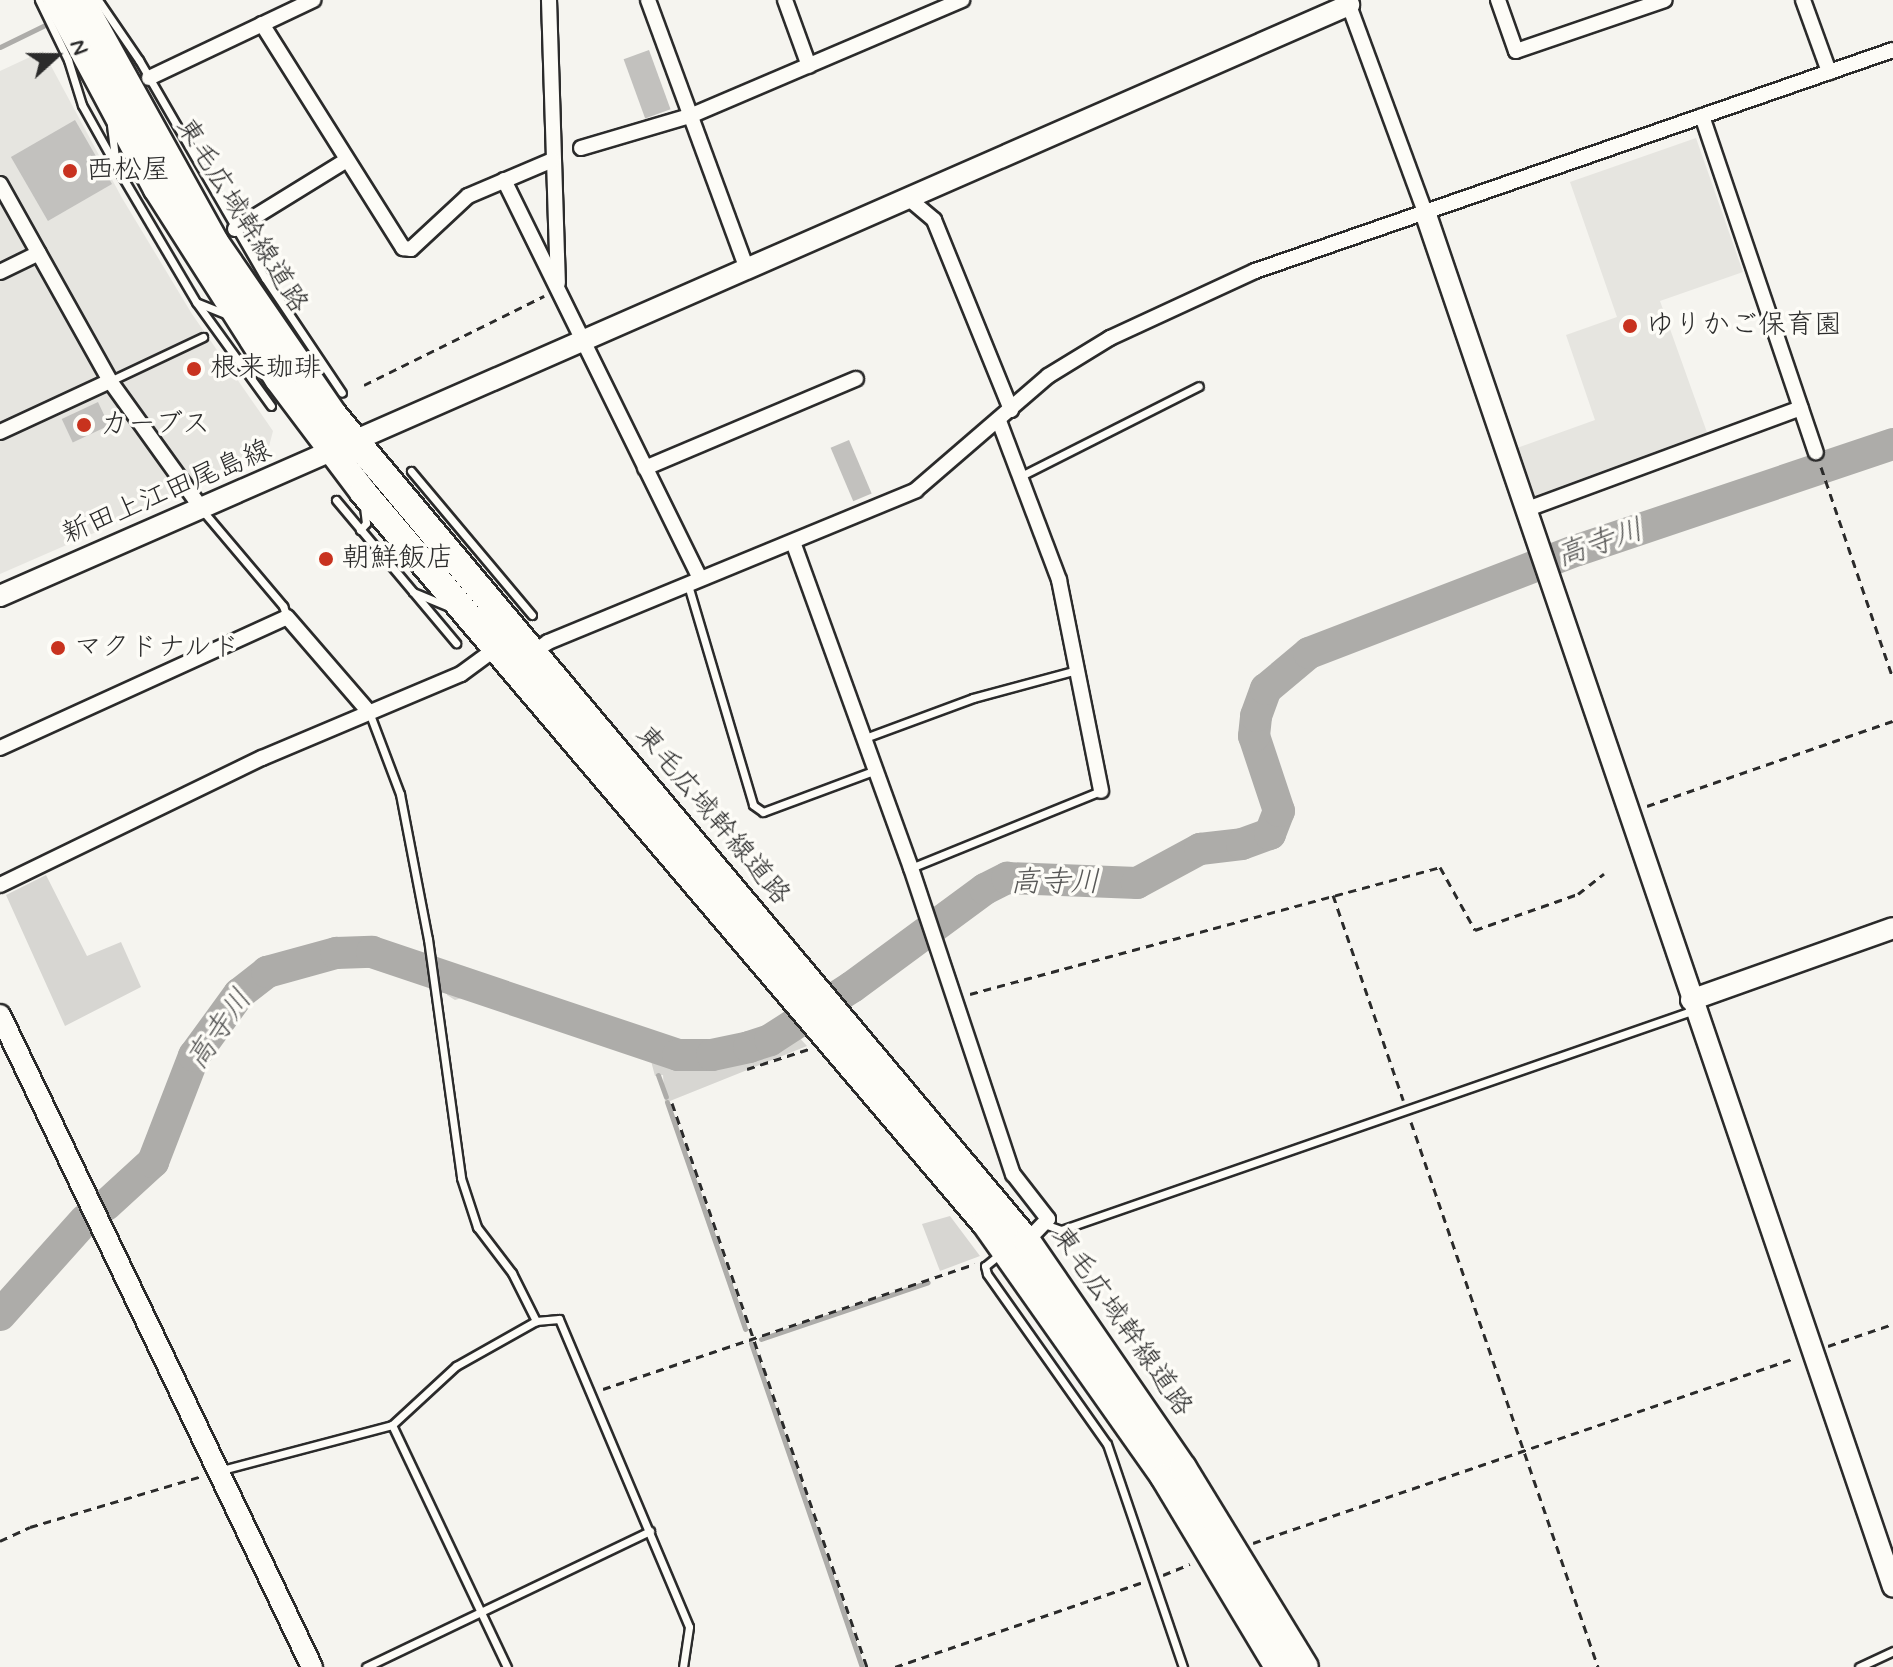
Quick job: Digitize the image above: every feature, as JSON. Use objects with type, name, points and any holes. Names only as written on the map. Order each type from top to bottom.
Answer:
[{"type":"highway","name":"東毛広域幹線道路","points":[[56,0],[84,32],[182,174],[345,447],[363,492],[495,649],[809,998]]},
{"type":"highway","name":"東毛広域幹線道路","points":[[81,0],[84,32],[110,105],[236,317],[345,447],[405,504],[531,654],[830,1027],[1016,1246],[1183,1468],[1305,1667]]},
{"type":"highway","name":"東毛広域幹線道路","points":[[1016,1246],[1211,1553],[1278,1667]]},
{"type":"street","points":[[149,78],[313,0]]},
{"type":"street","points":[[549,0],[558,289]]},
{"type":"street","points":[[648,0],[746,267]]},
{"type":"street","points":[[785,0],[809,66]]},
{"type":"street","points":[[919,0],[925,17]]},
{"type":"street","points":[[581,148],[690,116],[962,0]]},
{"type":"street","points":[[1498,0],[1516,51],[1661,1]]},
{"type":"street","points":[[1803,0],[1829,72]]},
{"type":"street","points":[[1348,3],[1425,212],[1626,813],[1893,1587]]},
{"type":"street","name":"新田上江田尾島線","points":[[0,596],[345,447],[1348,3]]},
{"type":"street","points":[[262,24],[345,161],[403,248],[411,249],[458,203],[553,160]]},
{"type":"street","points":[[531,654],[543,644],[693,580],[916,490],[1048,376],[1110,338],[1255,271],[1893,50]]},
{"type":"street","points":[[1702,116],[1816,452]]},
{"type":"street","points":[[235,229],[345,161]]},
{"type":"street","points":[[504,180],[645,468],[693,580]]},
{"type":"street","points":[[0,184],[110,381],[202,509]]},
{"type":"street","points":[[908,198],[934,220],[1011,410]]},
{"type":"street","points":[[0,272],[39,253]]},
{"type":"street","points":[[645,468],[856,379]]},
{"type":"street","points":[[0,432],[110,381]]},
{"type":"street","points":[[1525,510],[1801,408]]},
{"type":"street","points":[[999,421],[1059,580],[1101,791]]},
{"type":"street","points":[[793,542],[911,868],[1013,1174],[1016,1246]]},
{"type":"street","points":[[0,748],[287,617],[369,712]]},
{"type":"street","points":[[0,885],[369,712],[461,674],[495,649]]},
{"type":"street","points":[[1693,1005],[1893,928]]},
{"type":"street","points":[[0,1015],[312,1667]]},
{"type":"lane","points":[[39,0],[149,78],[212,192],[342,393]]},
{"type":"lane","points":[[98,0],[84,32],[82,105],[196,302],[271,406]]},
{"type":"lane","points":[[144,120],[149,78]]},
{"type":"lane","points":[[110,105],[116,166]]},
{"type":"lane","points":[[200,187],[212,192]]},
{"type":"lane","points":[[263,314],[265,278]]},
{"type":"lane","points":[[196,302],[236,317]]},
{"type":"lane","points":[[110,381],[203,337]]},
{"type":"lane","points":[[1021,476],[1199,386]]},
{"type":"lane","points":[[411,471],[532,615]]},
{"type":"lane","points":[[360,530],[366,523],[363,492]]},
{"type":"lane","points":[[336,500],[456,643]]},
{"type":"lane","points":[[405,504],[421,503],[432,514],[448,517]]},
{"type":"lane","points":[[202,509],[283,606],[287,617]]},
{"type":"lane","points":[[499,577],[498,591],[505,600],[504,622]]},
{"type":"lane","points":[[693,580],[753,805],[763,812],[876,770]]},
{"type":"lane","points":[[412,592],[462,610]]},
{"type":"lane","points":[[864,738],[973,698],[1079,670]]},
{"type":"lane","points":[[369,712],[400,794],[433,962],[461,1178],[477,1227],[512,1273],[536,1321]]},
{"type":"lane","points":[[911,868],[1101,791]]},
{"type":"lane","points":[[1183,1667],[1107,1444],[1016,1246],[1693,1005]]},
{"type":"lane","points":[[220,1471],[392,1425],[456,1366],[536,1321],[559,1319],[689,1627],[683,1667]]},
{"type":"lane","points":[[392,1425],[507,1667]]},
{"type":"lane","points":[[366,1667],[650,1531]]},
{"type":"lane","points":[[1859,1667],[1893,1651]]},
{"type":"path","points":[[364,385],[558,289]]},
{"type":"path","points":[[1816,452],[1893,679]]},
{"type":"path","points":[[1626,813],[1893,721]]},
{"type":"path","points":[[955,1000],[1440,867],[1475,930],[1578,894],[1604,874]]},
{"type":"path","points":[[1333,895],[1521,1451],[1598,1667]]},
{"type":"path","points":[[747,1069],[830,1027]]},
{"type":"path","points":[[672,1103],[867,1667]]},
{"type":"path","points":[[592,1393],[973,1264],[1016,1246]]},
{"type":"path","points":[[1260,1540],[1893,1324]]},
{"type":"path","points":[[0,1541],[30,1527],[220,1471]]},
{"type":"path","points":[[895,1667],[1153,1579],[1211,1553]]},
{"type":"shaded area","points":[[43,51],[122,198],[192,314],[273,431],[266,458],[0,574],[0,71]]},
{"type":"shaded area","name":"ゆりかご保育園","points":[[1696,138],[1743,272],[1660,301],[1709,438],[1532,500],[1514,449],[1595,420],[1566,335],[1617,317],[1570,182]]},
{"type":"shaded area","points":[[46,875],[87,956],[121,942],[141,987],[65,1026],[6,895]]},
{"type":"shaded area","points":[[447,985],[684,1064],[740,1057],[776,1045],[795,1033],[807,1046],[665,1103],[663,1075],[655,1076],[651,1061],[465,997],[455,1000],[447,995]]},
{"type":"shaded area","points":[[950,1216],[980,1256],[940,1271],[922,1224]]},
{"type":"building","points":[[649,50],[671,109],[645,118],[624,59]]},
{"type":"building","points":[[75,120],[112,184],[48,221],[11,157]]},
{"type":"building","points":[[98,402],[109,426],[73,442],[62,419]]},
{"type":"building","points":[[849,440],[872,493],[853,501],[831,448]]},
{"type":"waterway","points":[[0,47],[51,22]]},
{"type":"waterway","name":"高寺川","points":[[106,1205],[153,1162],[194,1056],[239,994],[267,972],[336,953],[372,952],[678,1055],[712,1055],[749,1047],[770,1040],[852,987],[985,889],[1007,878],[1137,883],[1200,849],[1242,844],[1270,834],[1279,811],[1254,736],[1256,716],[1266,689],[1309,653],[1578,550],[1893,444]]},
{"type":"waterway","points":[[658,1075],[666,1097]]},
{"type":"waterway","points":[[667,1102],[745,1329]]},
{"type":"waterway","name":"高寺川","points":[[0,1315],[85,1220]]},
{"type":"waterway","points":[[761,1339],[928,1282]]},
{"type":"waterway","points":[[751,1343],[862,1667]]},
{"type":"place","name":"西松屋","points":[[70,171]]},
{"type":"place","name":"ゆりかご保育園","points":[[1630,326]]},
{"type":"place","name":"根来珈琲","points":[[194,369]]},
{"type":"place","name":"カーブス","points":[[84,425]]},
{"type":"place","name":"朝鮮飯店","points":[[326,559]]},
{"type":"place","name":"マクドナルド","points":[[58,648]]}]
